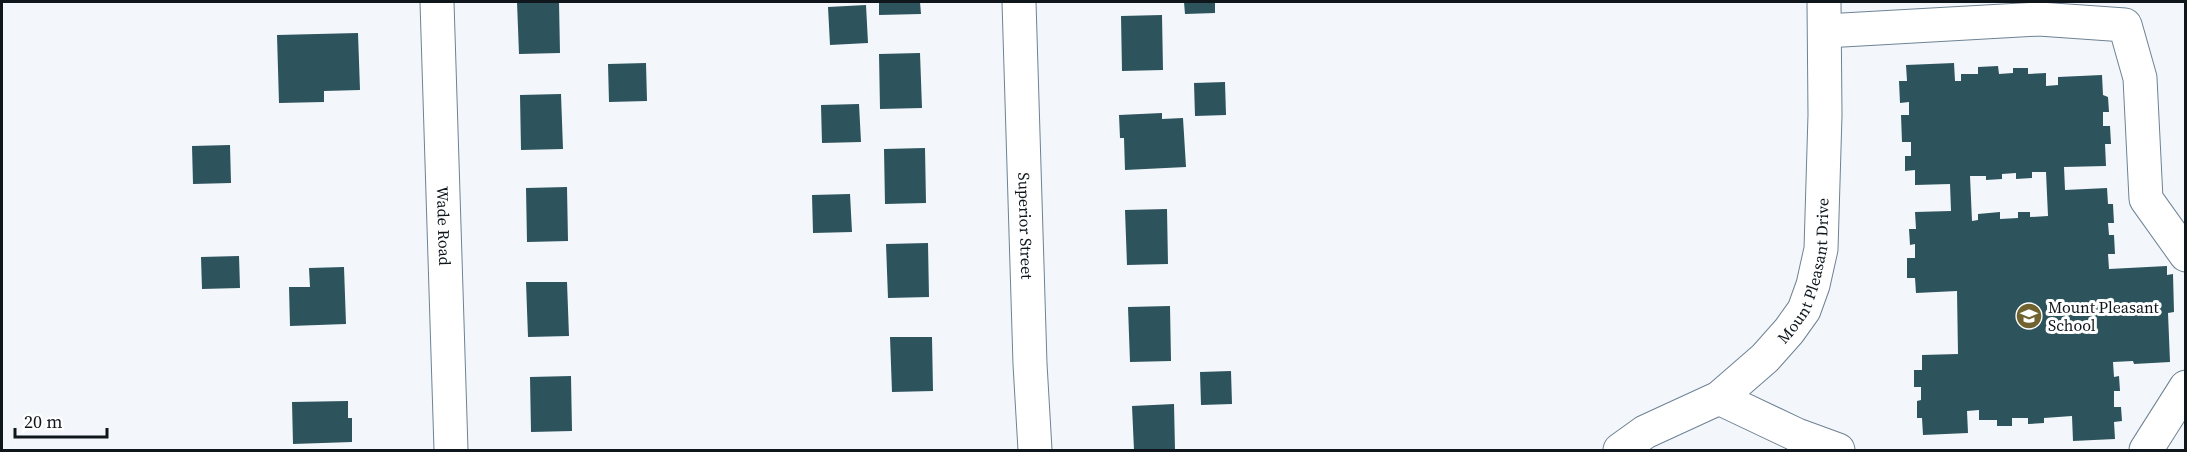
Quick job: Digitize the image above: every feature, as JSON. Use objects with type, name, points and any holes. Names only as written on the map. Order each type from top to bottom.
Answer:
[{"type":"street","name":"Wade Road","points":[[437,2],[451,450]]},
{"type":"street","name":"Superior Street","points":[[1019,2],[1030,364],[1035,450]]},
{"type":"street","points":[[1825,16],[2038,19],[2125,25],[2140,78],[2146,199],[2186,255]]},
{"type":"street","name":"Mount Pleasant Drive","points":[[1620,450],[1645,432],[1719,398],[1765,358],[1790,331],[1804,310],[1813,285],[1821,249],[1825,16]]},
{"type":"street","points":[[2146,450],[2186,387]]},
{"type":"street","points":[[1719,398],[1797,435],[1838,450]]},
{"type":"building","points":[[517,2],[559,2],[560,53],[519,54]]},
{"type":"building","points":[[879,2],[920,2],[921,14],[879,15]]},
{"type":"building","points":[[1184,2],[1215,2],[1215,13],[1185,14]]},
{"type":"building","points":[[866,5],[868,43],[830,45],[828,7]]},
{"type":"building","points":[[1162,15],[1163,70],[1122,71],[1121,16]]},
{"type":"building","points":[[358,33],[360,90],[324,91],[324,102],[279,103],[277,35]]},
{"type":"building","points":[[920,53],[922,108],[880,109],[879,54]]},
{"type":"building","points":[[646,63],[647,101],[609,102],[608,64]]},
{"type":"building","points":[[1954,63],[1955,81],[1961,81],[1961,74],[1978,74],[1978,67],[1998,66],[1999,74],[2013,73],[2013,68],[2028,68],[2028,74],[2046,73],[2046,86],[2058,85],[2058,77],[2102,75],[2103,95],[2108,97],[2109,112],[2103,112],[2103,126],[2110,126],[2111,144],[2105,144],[2106,166],[2064,167],[2065,190],[2107,188],[2108,204],[2113,204],[2114,223],[2108,223],[2109,235],[2114,235],[2115,254],[2108,254],[2109,269],[2167,266],[2167,275],[2173,274],[2174,312],[2168,313],[2170,362],[2134,364],[2133,361],[2113,362],[2114,377],[2119,376],[2120,391],[2114,391],[2114,407],[2121,407],[2122,421],[2114,422],[2115,439],[2073,441],[2072,416],[2044,418],[2044,423],[2028,424],[2028,418],[2012,418],[2012,426],[1997,426],[1997,420],[1979,420],[1979,410],[1967,411],[1968,433],[1923,435],[1922,418],[1917,418],[1917,401],[1921,400],[1921,387],[1914,387],[1914,370],[1922,370],[1922,355],[1958,354],[1957,291],[1916,293],[1915,278],[1907,278],[1907,258],[1915,258],[1915,244],[1910,245],[1909,229],[1916,229],[1915,212],[1951,211],[1950,184],[1915,185],[1915,170],[1905,171],[1905,156],[1911,156],[1911,142],[1902,142],[1901,115],[1909,115],[1909,102],[1900,103],[1899,81],[1907,81],[1906,65]],"holes":[[[2032,172],[2046,172],[2048,216],[2030,217],[2030,212],[2018,212],[2018,218],[2000,219],[2000,212],[1978,214],[1978,220],[1972,221],[1970,176],[1986,176],[1986,180],[2002,179],[2002,174],[2016,173],[2016,179],[2032,178]]]},
{"type":"building","points":[[1225,82],[1226,115],[1195,116],[1194,83]]},
{"type":"building","points":[[561,94],[563,149],[521,150],[520,95]]},
{"type":"building","points":[[859,104],[861,142],[822,143],[821,105]]},
{"type":"building","points":[[1162,113],[1162,119],[1183,118],[1186,167],[1125,170],[1124,138],[1120,138],[1119,115]]},
{"type":"building","points":[[230,145],[231,183],[193,184],[192,146]]},
{"type":"building","points":[[925,148],[926,203],[885,204],[884,149]]},
{"type":"building","points":[[567,187],[568,241],[527,242],[526,188]]},
{"type":"building","points":[[850,194],[852,232],[813,233],[812,195]]},
{"type":"building","points":[[1167,209],[1168,264],[1127,265],[1125,210]]},
{"type":"building","points":[[928,243],[929,297],[888,298],[886,244]]},
{"type":"building","points":[[239,256],[240,288],[202,289],[201,257]]},
{"type":"building","points":[[344,267],[346,324],[290,326],[289,287],[310,287],[309,268]]},
{"type":"building","points":[[526,282],[567,282],[569,336],[528,337]]},
{"type":"building","points":[[1170,306],[1171,361],[1130,362],[1128,307]]},
{"type":"building","points":[[890,337],[932,337],[933,391],[892,392]]},
{"type":"building","points":[[1231,371],[1232,404],[1201,405],[1200,372]]},
{"type":"building","points":[[571,376],[572,431],[531,432],[530,377]]},
{"type":"building","points":[[348,401],[348,418],[352,418],[352,442],[293,444],[292,402]]},
{"type":"building","points":[[1174,404],[1175,450],[1134,450],[1132,406]]},
{"type":"place","name":"Mount Pleasant School","points":[[2029,316]]}]
